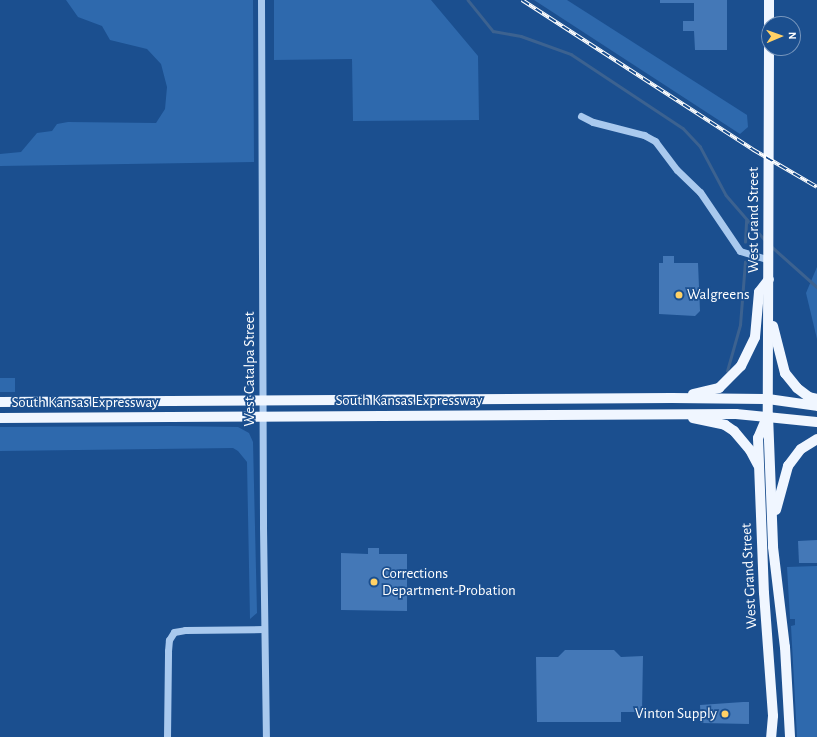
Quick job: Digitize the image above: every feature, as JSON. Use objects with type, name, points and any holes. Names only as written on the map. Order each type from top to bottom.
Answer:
[{"type":"main road","points":[[769,0],[769,16]]},
{"type":"main road","name":"West Grand Street","points":[[770,56],[768,416],[773,524],[785,646],[790,737]]},
{"type":"main road","points":[[672,398],[719,388],[741,366],[755,337],[759,292],[769,279]]},
{"type":"main road","points":[[769,279],[772,318],[781,364],[797,388],[809,397],[817,399]]},
{"type":"main road","name":"South Kansas Expressway","points":[[0,402],[672,398],[768,399],[817,406]]},
{"type":"main road","name":"South Kansas Expressway","points":[[0,418],[678,414],[768,416],[817,422]]},
{"type":"main road","points":[[678,414],[725,425],[734,431],[750,450],[760,469]]},
{"type":"main road","name":"West Grand Street","points":[[768,416],[758,438],[764,593],[773,716],[771,737]]},
{"type":"main road","points":[[773,524],[788,466],[801,449],[817,439]]},
{"type":"street","name":"West Catalpa Street","points":[[261,0],[264,629],[266,737]]},
{"type":"street","points":[[581,116],[593,122],[644,135],[655,141],[677,170],[700,192],[740,251],[769,258]]},
{"type":"street","points":[[167,737],[168,651],[169,640],[174,632],[264,629]]},
{"type":"shaded area","points":[[66,0],[253,0],[254,162],[0,166],[0,154],[21,152],[37,133],[52,131],[57,124],[68,122],[156,123],[165,109],[167,87],[161,64],[147,49],[110,40],[102,26],[78,17]]},
{"type":"shaded area","points":[[274,0],[431,0],[478,56],[479,120],[353,121],[352,59],[274,60]]},
{"type":"shaded area","points":[[534,0],[567,0],[747,115],[748,127],[740,134]]},
{"type":"shaded area","points":[[817,267],[817,339],[806,293]]},
{"type":"shaded area","points":[[0,378],[15,378],[15,392],[0,392]]},
{"type":"shaded area","points":[[0,427],[238,427],[249,433],[253,442],[257,613],[250,619],[247,462],[238,451],[233,448],[0,451]]},
{"type":"shaded area","points":[[817,566],[817,737],[797,737],[791,626],[795,625],[795,619],[790,619],[787,567]]},
{"type":"building","points":[[660,0],[727,0],[727,50],[695,50],[694,31],[683,31],[683,21],[694,21],[694,3],[660,3]]},
{"type":"building","name":"Walgreens","points":[[663,256],[674,256],[674,263],[698,263],[700,311],[695,316],[659,314],[659,263],[663,263]]},
{"type":"building","points":[[817,540],[817,563],[799,563],[798,541]]},
{"type":"building","name":"Corrections Department-Probation","points":[[368,548],[379,548],[379,554],[407,554],[407,611],[341,610],[341,553],[368,554]]},
{"type":"building","points":[[565,650],[614,650],[621,657],[643,656],[642,712],[621,712],[621,722],[537,722],[536,657],[558,657]]},
{"type":"building","name":"Vinton Supply","points":[[749,702],[749,724],[701,723],[700,705]]},
{"type":"waterway","points":[[468,0],[493,31],[521,36],[571,54],[683,128],[700,146],[726,195],[765,240]]},
{"type":"waterway","points":[[745,242],[746,221]]},
{"type":"waterway","points":[[771,246],[817,287]]},
{"type":"waterway","points":[[727,371],[740,325],[745,262]]},
{"type":"railway","points":[[522,0],[752,149],[817,187]]},
{"type":"place","name":"Walgreens","points":[[679,295]]},
{"type":"place","name":"Corrections Department-Probation","points":[[374,582]]},
{"type":"place","name":"Vinton Supply","points":[[725,714]]}]
